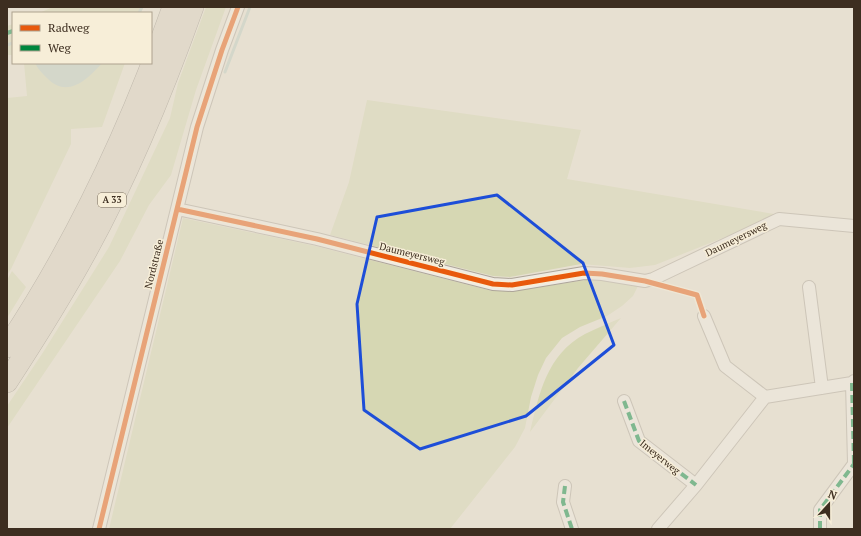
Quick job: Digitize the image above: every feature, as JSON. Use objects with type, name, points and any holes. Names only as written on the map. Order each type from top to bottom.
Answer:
[{"type":"highway","name":"A 33","points":[[152,62],[173,7]]},
{"type":"highway","name":"A 33","points":[[7,382],[36,337],[86,252],[123,179],[152,115],[193,7]]},
{"type":"highway","name":"A 33","points":[[7,347],[20,328],[69,244],[105,172],[134,109],[151,64]]},
{"type":"street","name":"Nordstraße","points":[[98,529],[197,127],[222,50],[238,7]]},
{"type":"street","name":"Daumeyersweg","points":[[177,209],[317,239],[494,284],[512,285],[584,273],[602,274],[645,281],[653,279],[779,219],[854,226]]},
{"type":"street","points":[[809,287],[822,388]]},
{"type":"street","points":[[704,316],[725,366],[764,397]]},
{"type":"street","points":[[658,529],[696,485],[764,397],[853,382],[854,463],[820,510],[820,529]]},
{"type":"street","name":"Imeyerweg","points":[[624,402],[639,441],[696,485]]},
{"type":"street","points":[[565,486],[563,502],[572,529]]},
{"type":"highlighted area","points":[[497,195],[583,263],[614,345],[526,416],[420,449],[364,410],[357,304],[377,217]]},
{"type":"green space","points":[[53,7],[143,7],[141,12],[41,12]]},
{"type":"green space","points":[[206,7],[226,7],[196,90],[171,175],[149,205],[120,261],[7,428],[7,406],[42,354],[109,247],[170,118],[178,83]]},
{"type":"green space","points":[[12,24],[12,55],[7,55],[7,26]]},
{"type":"green space","points":[[24,64],[125,64],[102,127],[71,129],[71,144],[7,275],[7,98],[27,96]]},
{"type":"green space","points":[[367,100],[581,130],[567,179],[780,215],[655,265],[630,268],[581,264],[510,277],[493,276],[330,235],[349,182]]},
{"type":"green space","points":[[183,218],[315,246],[492,291],[515,291],[586,280],[603,280],[638,286],[633,296],[622,306],[607,316],[580,327],[562,338],[546,358],[538,375],[531,397],[525,428],[515,447],[450,529],[109,529]]},
{"type":"green space","points":[[12,271],[26,287],[7,318],[7,280]]},
{"type":"green space","points":[[621,318],[578,368],[530,432],[541,390],[553,364],[562,352],[572,342],[585,334]]},
{"type":"shaded area","points":[[36,64],[101,64],[83,81],[69,87],[62,87],[54,84]]},
{"type":"waterway","points":[[140,12],[142,7]]},
{"type":"waterway","points":[[225,72],[250,7]]},
{"type":"waterway","points":[[7,45],[12,43]]},
{"type":"marked path","points":[[7,33],[12,31]]},
{"type":"marked path","points":[[852,383],[854,463]]},
{"type":"marked path","points":[[624,401],[639,441],[696,485]]},
{"type":"marked path","points":[[820,529],[820,510],[854,464]]},
{"type":"marked path","points":[[565,486],[563,502],[572,529]]},
{"type":"cycle path","points":[[99,529],[197,127],[222,50],[238,7]]},
{"type":"cycle path","points":[[177,209],[317,239],[493,284],[512,285],[584,273],[602,274],[645,281],[697,295],[704,316]]}]
